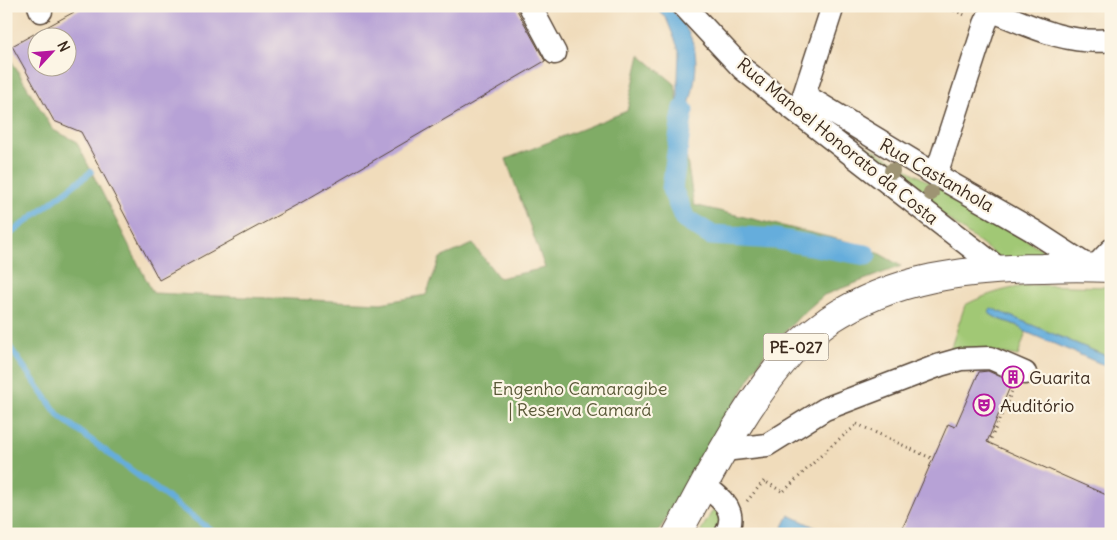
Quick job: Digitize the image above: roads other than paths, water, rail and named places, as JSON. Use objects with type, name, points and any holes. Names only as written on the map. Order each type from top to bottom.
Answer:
[{"type":"main road","name":"PE-027","points":[[677,534],[746,411],[775,371],[796,347],[832,319],[862,301],[904,284],[935,276],[998,268],[1101,263]]},
{"type":"street","points":[[530,6],[556,52]]},
{"type":"street","name":"Rua Manoel Honorato da Costa","points":[[684,6],[743,69],[794,99],[998,268]]},
{"type":"street","points":[[794,99],[833,6]]},
{"type":"street","points":[[936,175],[985,24],[992,8],[1047,33],[1074,40],[1111,40]]},
{"type":"street","name":"Rua Castanhola","points":[[794,99],[936,175],[1032,230],[1101,263]]},
{"type":"street","points":[[724,450],[767,445],[825,409],[914,374],[960,359],[990,358],[1024,373]]},
{"type":"street","points":[[704,485],[724,501],[730,512],[731,521],[726,534]]},
{"type":"water","points":[[655,6],[669,6],[687,29],[695,49],[696,62],[693,89],[678,139],[679,50],[667,20]]},
{"type":"water","points":[[991,308],[1111,358],[1111,368],[993,316],[989,313]]},
{"type":"water","points":[[789,515],[821,530],[819,534],[792,534],[782,529]]},
{"type":"waterway","points":[[683,110],[672,189],[685,219],[711,235],[776,239],[866,255]]},
{"type":"waterway","points":[[6,237],[91,172]]},
{"type":"waterway","points":[[6,342],[59,416],[216,534]]},
{"type":"place","name":"Guarita","points":[[1013,377]]},
{"type":"place","name":"Auditório","points":[[984,405]]},
{"type":"park label","name":"Engenho Camaragibe | Reserva Camará","points":[[580,398]]}]
